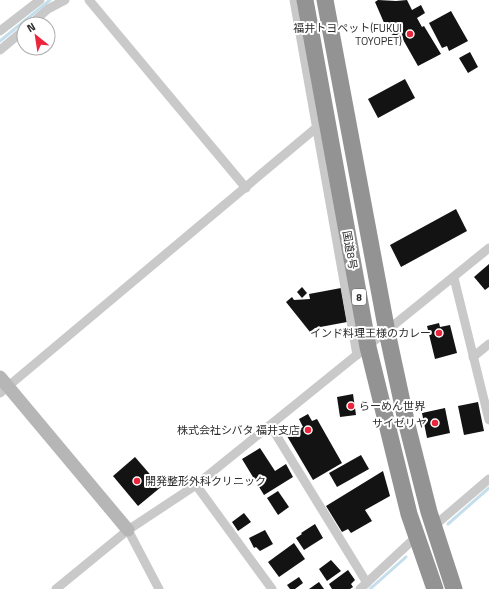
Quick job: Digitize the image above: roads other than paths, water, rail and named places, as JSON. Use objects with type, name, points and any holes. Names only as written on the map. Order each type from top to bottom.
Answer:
[{"type":"highway","name":"国道8号","points":[[305,0],[362,351],[387,428],[417,536],[435,589]]},
{"type":"highway","name":"国道8号","points":[[328,1],[387,332],[407,425],[433,521],[454,589]]},
{"type":"highway","name":"8","points":[[433,521],[456,560],[466,589]]},
{"type":"highway","name":"8","points":[[417,536],[423,589]]},
{"type":"street","points":[[19,16],[40,0]]},
{"type":"street","points":[[40,16],[48,9],[65,0]]},
{"type":"street","points":[[89,0],[246,188]]},
{"type":"street","points":[[294,0],[316,128],[362,351]]},
{"type":"street","points":[[0,25],[16,17]]},
{"type":"street","points":[[0,31],[16,18]]},
{"type":"street","points":[[0,50],[16,37]]},
{"type":"street","points":[[159,589],[128,530],[3,386],[246,188],[316,128]]},
{"type":"street","points":[[56,589],[128,530],[196,485],[454,278],[489,248]]},
{"type":"street","points":[[454,278],[489,420]]},
{"type":"street","points":[[474,357],[489,344]]},
{"type":"street","points":[[270,425],[364,586],[417,536]]},
{"type":"street","points":[[433,521],[489,478]]},
{"type":"street","points":[[196,485],[272,589]]},
{"type":"waterway","points":[[0,41],[50,0]]},
{"type":"waterway","points":[[448,524],[489,488]]},
{"type":"waterway","points":[[370,589],[406,557]]},
{"type":"place","name":"福井トヨペット(FUKUI TOYOPET)","points":[[410,34]]},
{"type":"place","name":"インド料理王様のカレー","points":[[439,333]]},
{"type":"place","name":"らーめん世界","points":[[351,406]]},
{"type":"place","name":"サイゼリヤ","points":[[435,423]]},
{"type":"place","name":"株式会社シバタ 福井支店","points":[[308,430]]},
{"type":"place","name":"開発整形外科クリニック","points":[[137,481]]}]
